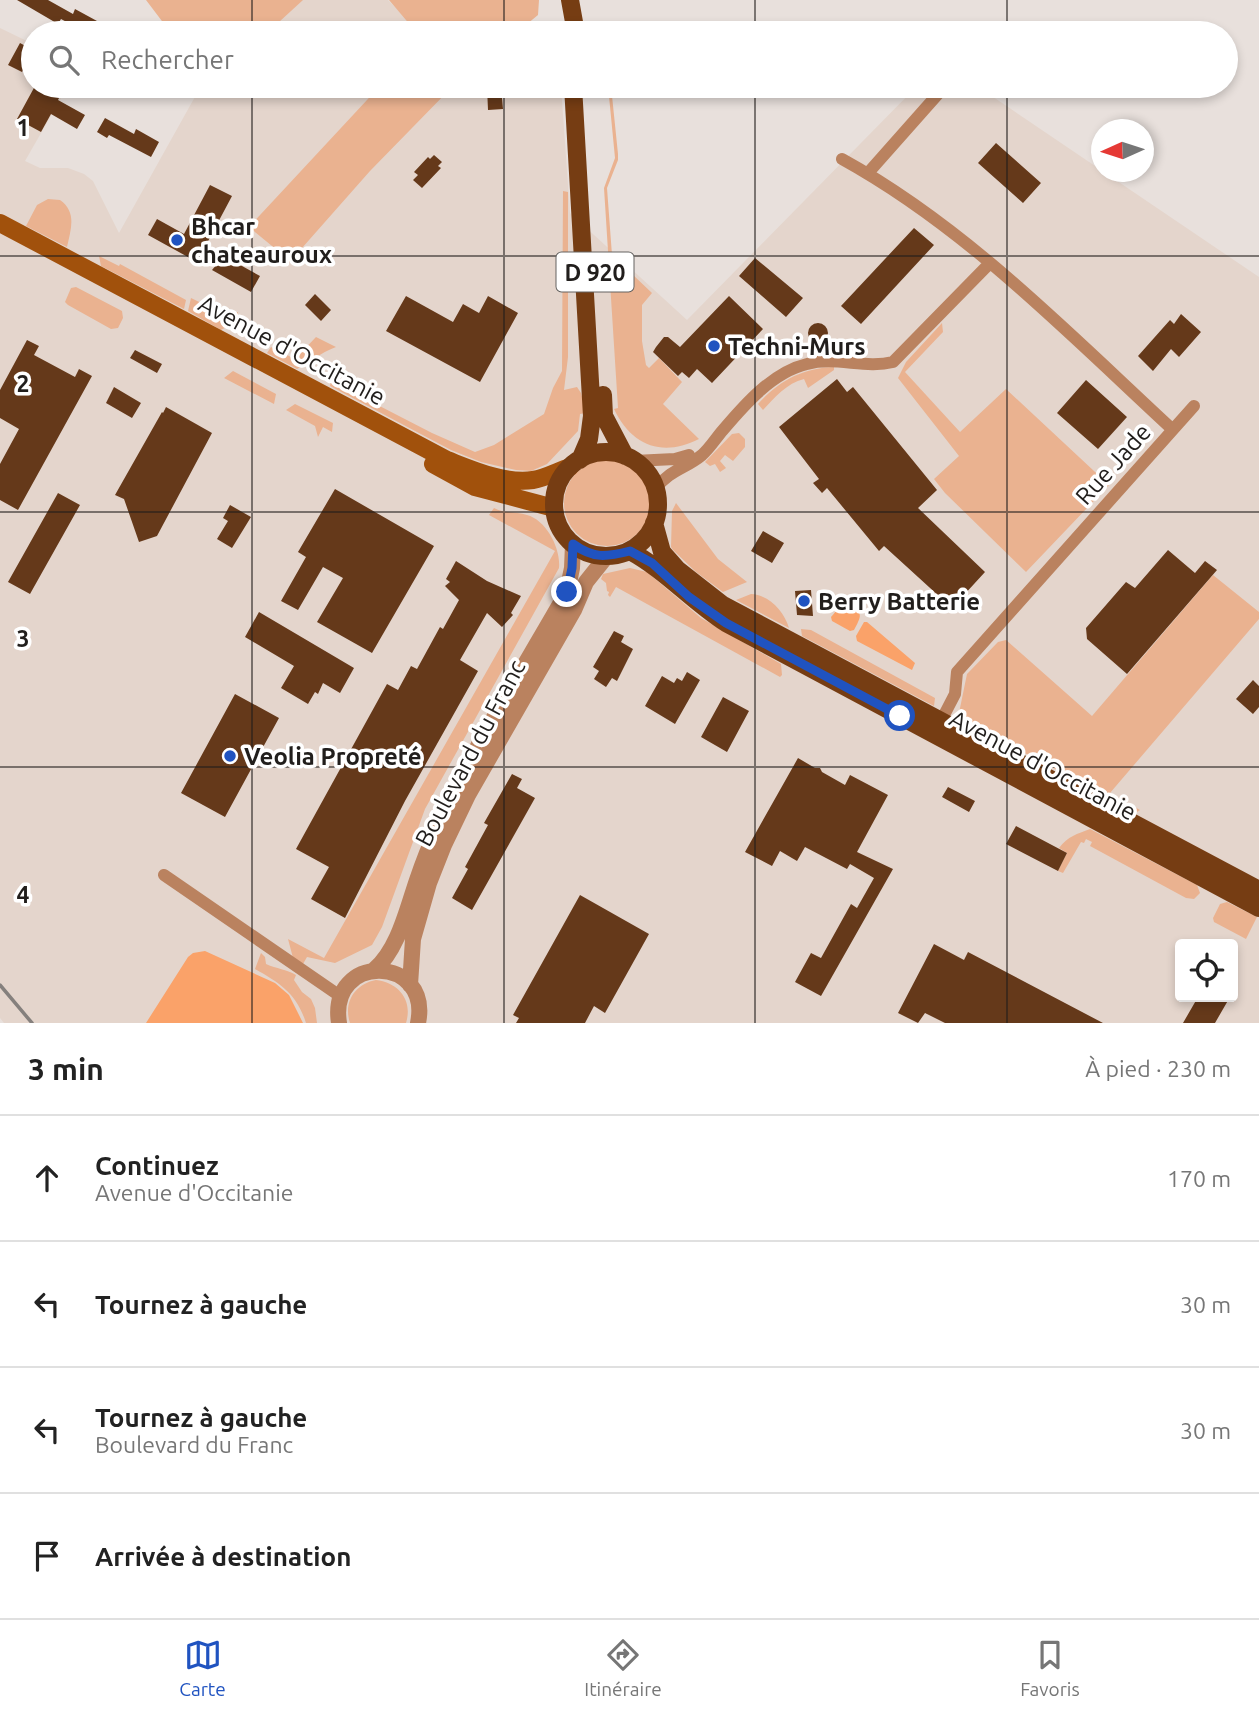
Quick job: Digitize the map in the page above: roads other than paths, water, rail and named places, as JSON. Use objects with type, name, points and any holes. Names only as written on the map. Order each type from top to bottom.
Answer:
[{"type":"main road","points":[[570,21],[570,0],[574,21]]},
{"type":"main road","name":"D 920","points":[[574,98],[592,416],[589,439],[575,463]]},
{"type":"main road","name":"D 920","points":[[582,98],[604,416],[629,458]]},
{"type":"main road","name":"Avenue d'Occitanie","points":[[0,223],[447,460],[478,472],[523,480],[534,480],[575,463]]},
{"type":"main road","name":"Avenue d'Occitanie","points":[[0,235],[318,401],[475,487],[554,508]]},
{"type":"main road","points":[[602,453],[629,458],[648,474],[655,489],[657,507],[654,523],[645,539],[630,551],[606,556],[591,554],[573,544],[559,527],[554,508],[557,487],[575,463],[602,453]]},
{"type":"main road","name":"Avenue d'Occitanie","points":[[654,523],[662,552],[677,569],[723,605],[1259,890]]},
{"type":"main road","name":"Avenue d'Occitanie","points":[[630,551],[652,563],[689,597],[726,623],[1259,908]]},
{"type":"street","points":[[868,173],[934,98]]},
{"type":"street","name":"Rue Jade","points":[[842,159],[868,173],[934,218],[990,263],[1172,429],[957,672],[955,694],[941,721]]},
{"type":"street","points":[[655,489],[666,476],[698,458],[770,382],[792,369],[813,362],[835,360],[893,362],[990,263]]},
{"type":"street","points":[[1172,429],[1194,406]]},
{"type":"street","points":[[629,458],[678,459],[711,444]]},
{"type":"street","name":"Boulevard du Franc","points":[[374,970],[384,962],[397,934],[439,820],[567,592],[573,544]]},
{"type":"street","name":"Boulevard du Franc","points":[[410,985],[413,939],[429,883],[444,845],[468,795],[562,631],[586,582],[606,556]]},
{"type":"street","points":[[164,876],[340,996]]},
{"type":"street","points":[[339,1023],[337,1010],[340,996],[348,983],[360,974],[374,970],[394,973],[410,985],[416,993],[423,1020]]},
{"type":"railway","points":[[0,985],[32,1023]]},
{"type":"place","name":"Bhcar chateauroux","points":[[177,240]]},
{"type":"place","name":"Techni-Murs","points":[[714,346]]},
{"type":"place","name":"Berry Batterie","points":[[804,601]]},
{"type":"place","name":"Veolia Propreté","points":[[230,756]]}]
